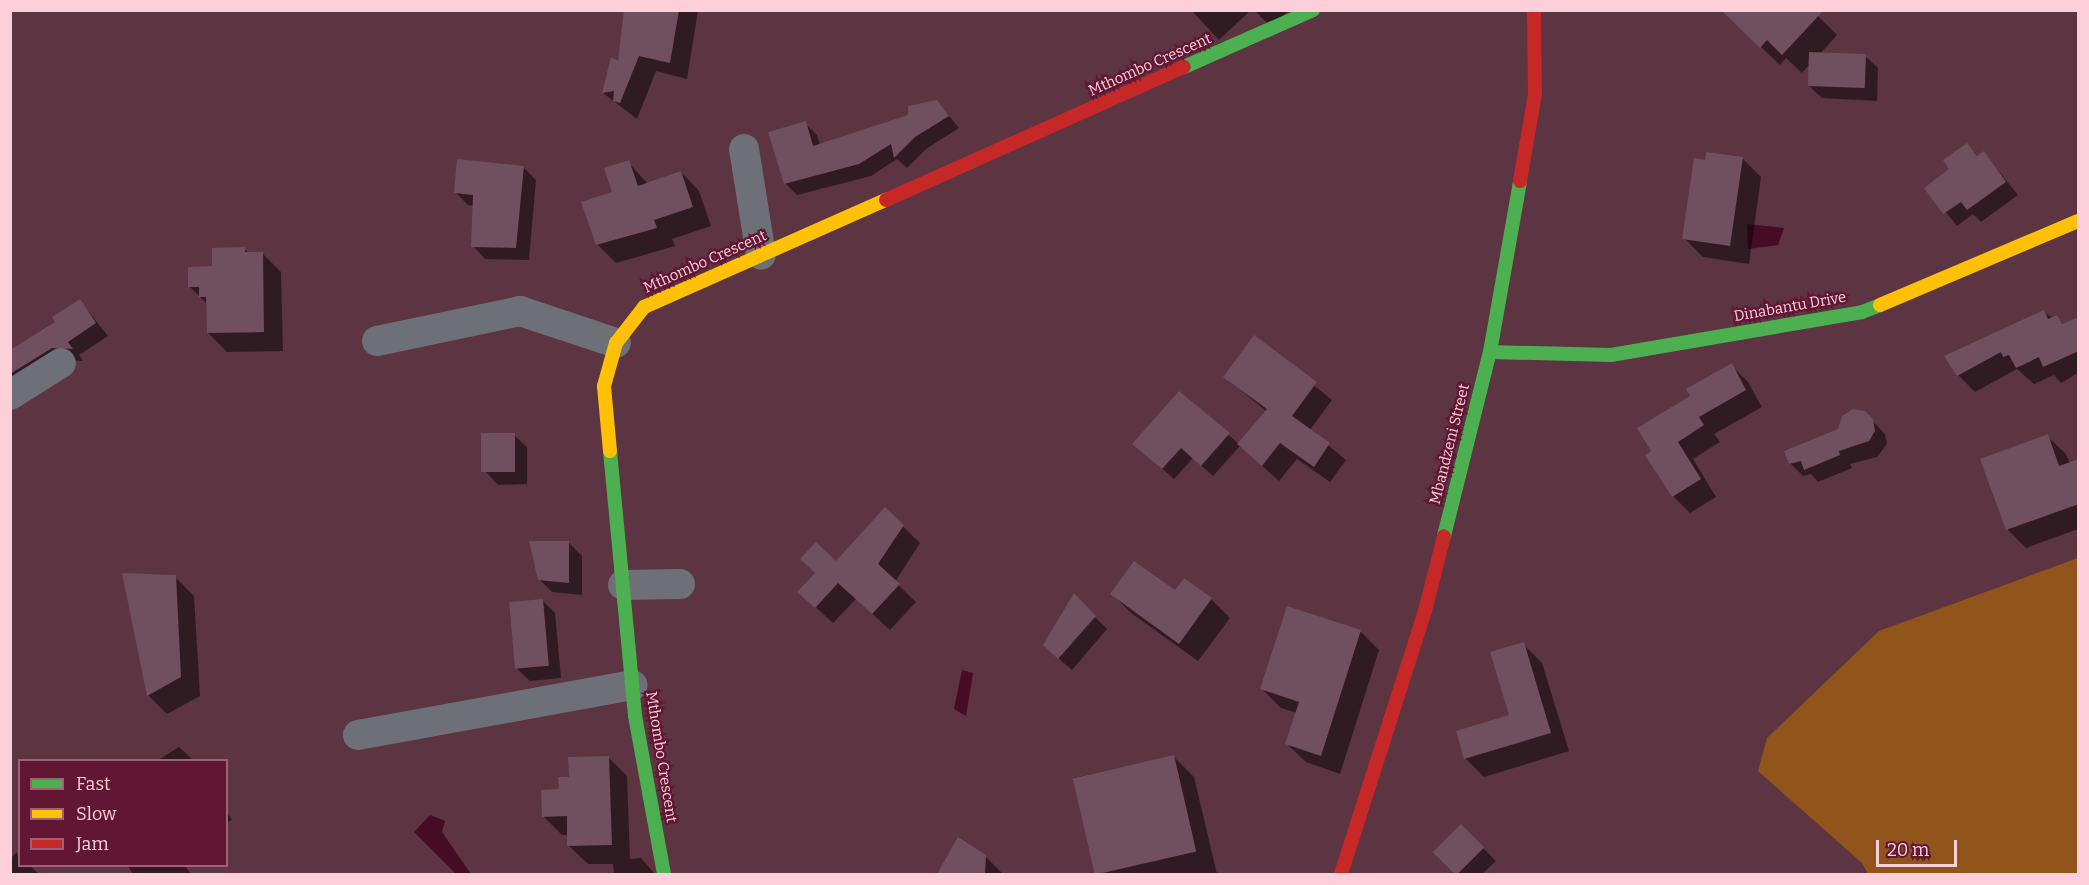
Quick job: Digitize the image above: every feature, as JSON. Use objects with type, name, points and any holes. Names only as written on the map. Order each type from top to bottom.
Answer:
[{"type":"street","name":"Mthombo Crescent","points":[[664,874],[632,686],[604,386],[616,343],[644,307],[1312,10]]},
{"type":"street","name":"Mbandzeni Street","points":[[1341,874],[1425,611],[1490,352],[1535,94],[1534,10]]},
{"type":"street","points":[[744,149],[761,255]]},
{"type":"street","name":"Dinabantu Drive","points":[[1490,352],[1611,355],[1862,312],[2079,221]]},
{"type":"street","points":[[377,341],[520,311],[616,343]]},
{"type":"street","points":[[10,395],[61,363]]},
{"type":"street","points":[[623,585],[680,584]]},
{"type":"street","points":[[358,735],[632,686]]},
{"type":"shaded area","points":[[1747,224],[1784,228],[1778,245],[1748,249]]},
{"type":"shaded area","points":[[2078,558],[2078,874],[1868,874],[1862,863],[1758,771],[1767,738],[1879,631]]},
{"type":"shaded area","points":[[962,670],[973,673],[966,716],[954,709]]},
{"type":"shaded area","points":[[430,815],[445,821],[442,832],[471,874],[456,874],[414,832]]},
{"type":"building","points":[[624,10],[679,10],[670,63],[639,56],[620,103],[613,101],[614,91],[602,93],[611,57],[618,61]]},
{"type":"building","points":[[1721,10],[1824,10],[1782,55],[1767,40],[1760,48]]},
{"type":"building","points":[[1809,52],[1866,54],[1865,88],[1808,86]]},
{"type":"building","points":[[937,100],[949,116],[915,137],[894,158],[891,144],[859,164],[784,184],[768,132],[806,121],[813,146],[908,115],[908,106]]},
{"type":"building","points":[[1967,143],[1977,156],[1984,151],[2006,182],[1967,210],[1961,202],[1943,214],[1924,188],[1949,169],[1943,160]]},
{"type":"building","points":[[1706,152],[1743,157],[1730,246],[1682,239],[1694,158],[1705,160]]},
{"type":"building","points":[[457,159],[524,166],[516,248],[471,247],[473,195],[454,193]]},
{"type":"building","points":[[629,160],[638,186],[681,171],[693,207],[654,220],[657,228],[596,245],[581,202],[612,192],[604,168]]},
{"type":"building","points":[[245,247],[245,252],[263,252],[264,332],[207,333],[206,297],[199,297],[199,287],[188,287],[188,267],[212,266],[212,248]]},
{"type":"building","points":[[80,299],[96,323],[68,342],[73,349],[52,348],[10,374],[10,350],[55,322],[52,317]]},
{"type":"building","points":[[2044,310],[2048,319],[2057,315],[2062,324],[2079,317],[2079,351],[2043,367],[2039,357],[2016,368],[2009,355],[2003,357],[2001,352],[1957,376],[1944,356]]},
{"type":"building","points":[[1254,335],[1317,382],[1292,416],[1330,443],[1314,467],[1280,443],[1262,466],[1237,444],[1267,409],[1223,377]]},
{"type":"building","points":[[1732,363],[1746,390],[1699,417],[1704,425],[1678,442],[1701,479],[1672,497],[1645,455],[1651,451],[1637,428],[1690,396],[1686,389]]},
{"type":"building","points":[[1179,391],[1230,433],[1201,466],[1181,448],[1162,469],[1132,444]]},
{"type":"building","points":[[1853,409],[1865,411],[1873,419],[1875,431],[1869,441],[1839,451],[1840,455],[1804,470],[1801,461],[1789,464],[1784,451],[1838,429],[1842,416]]},
{"type":"building","points":[[481,433],[515,433],[515,472],[481,472]]},
{"type":"building","points":[[2048,434],[2059,466],[2079,459],[2079,504],[2006,530],[1980,459]]},
{"type":"building","points":[[885,507],[904,525],[878,564],[900,584],[872,614],[838,583],[815,608],[797,592],[815,573],[800,559],[816,542],[836,561]]},
{"type":"building","points":[[529,541],[569,541],[569,583],[538,580]]},
{"type":"building","points":[[1134,561],[1175,590],[1184,578],[1212,598],[1179,644],[1110,594]]},
{"type":"building","points":[[122,573],[176,575],[181,677],[147,696]]},
{"type":"building","points":[[1074,593],[1096,616],[1058,659],[1043,645]]},
{"type":"building","points":[[543,599],[549,666],[515,669],[509,602]]},
{"type":"building","points":[[1287,606],[1361,630],[1321,756],[1285,744],[1299,702],[1260,689]]},
{"type":"building","points":[[1524,642],[1551,733],[1464,759],[1456,731],[1509,715],[1490,652]]},
{"type":"building","points":[[1174,755],[1196,851],[1095,874],[1073,778]]},
{"type":"building","points":[[609,756],[612,845],[567,846],[567,816],[542,817],[541,790],[559,789],[558,777],[569,777],[568,757]]},
{"type":"building","points":[[1461,824],[1484,847],[1458,874],[1454,874],[1433,852]]},
{"type":"building","points":[[958,837],[986,855],[985,874],[937,874]]},
{"type":"traffic: fast","points":[[1184,67],[1313,10]]},
{"type":"traffic: fast","points":[[1444,536],[1490,352],[1520,181]]},
{"type":"traffic: fast","points":[[1490,352],[1611,355],[1862,312],[1880,305]]},
{"type":"traffic: fast","points":[[610,451],[635,716],[664,874]]},
{"type":"traffic: slow","points":[[610,451],[604,386],[616,343],[644,307],[886,200]]},
{"type":"traffic: slow","points":[[1880,305],[2078,221]]},
{"type":"traffic: jam","points":[[1520,181],[1535,94],[1534,10]]},
{"type":"traffic: jam","points":[[886,200],[1184,67]]},
{"type":"traffic: jam","points":[[1341,874],[1425,611],[1444,536]]}]
